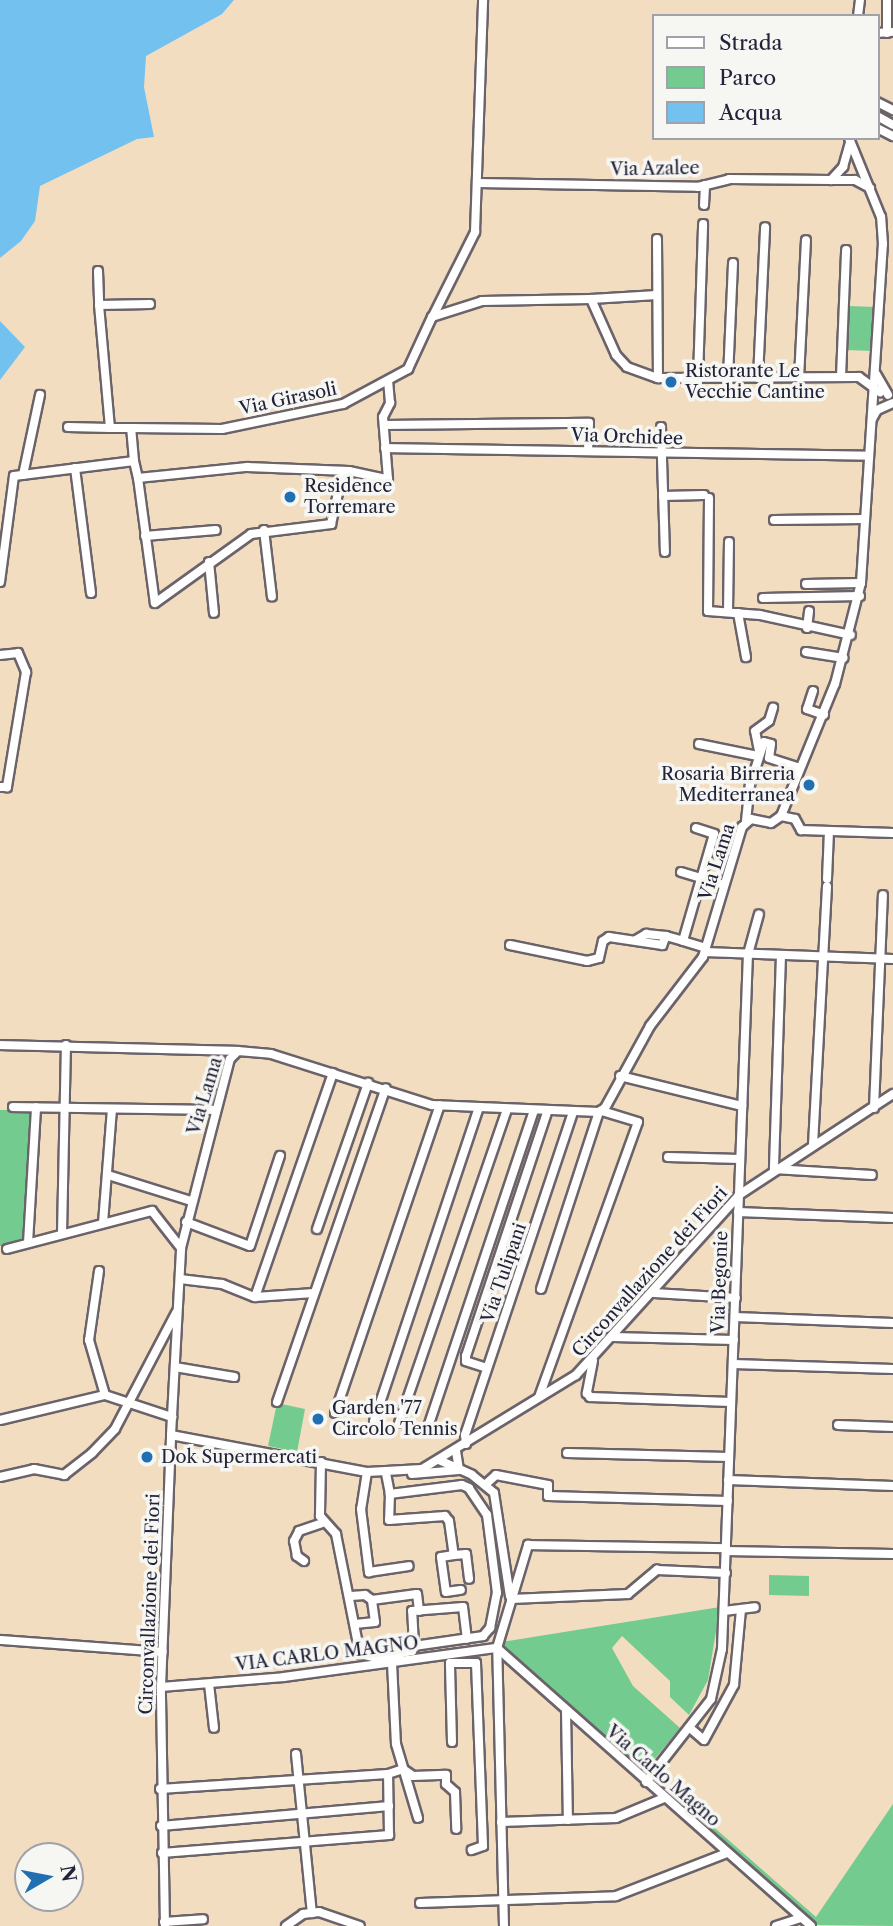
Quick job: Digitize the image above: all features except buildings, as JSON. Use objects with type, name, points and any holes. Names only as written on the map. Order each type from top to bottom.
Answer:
[{"type":"street","name":"Via Girasoli","points":[[68,428],[222,429],[320,411],[388,382],[408,369],[475,232],[483,0]]},
{"type":"street","points":[[886,33],[887,0]]},
{"type":"street","points":[[850,140],[881,217],[883,244],[875,372],[884,396],[869,425]]},
{"type":"street","points":[[831,180],[843,167],[850,140]]},
{"type":"street","points":[[843,167],[858,162]]},
{"type":"street","points":[[855,180],[864,174]]},
{"type":"street","name":"Via Azalee","points":[[478,183],[705,185],[729,179],[855,180],[870,188]]},
{"type":"street","points":[[704,205],[705,185]]},
{"type":"street","points":[[698,378],[703,224]]},
{"type":"street","points":[[758,378],[765,228]]},
{"type":"street","points":[[657,239],[658,378]]},
{"type":"street","points":[[799,378],[806,240]]},
{"type":"street","points":[[841,377],[846,250]]},
{"type":"street","points":[[728,378],[733,263]]},
{"type":"street","points":[[98,271],[110,428]]},
{"type":"street","points":[[432,317],[482,301],[657,295]]},
{"type":"street","points":[[591,299],[616,355],[627,367],[658,378],[859,377],[884,396]]},
{"type":"street","points":[[99,305],[150,304]]},
{"type":"street","points":[[875,372],[884,396],[869,425],[860,596],[851,635],[824,715],[799,768],[781,816],[795,819],[801,830],[893,833]]},
{"type":"street","points":[[138,478],[247,467],[343,471],[387,479],[384,425],[390,403],[388,382]]},
{"type":"street","points":[[23,475],[40,395]]},
{"type":"street","points":[[384,425],[589,424],[588,451]]},
{"type":"street","points":[[661,427],[665,552]]},
{"type":"street","points":[[131,428],[155,603],[237,541],[264,530],[331,524],[343,471]]},
{"type":"street","name":"Via Orchidee","points":[[385,448],[868,456]]},
{"type":"street","points":[[0,582],[11,479],[23,475],[134,461]]},
{"type":"street","points":[[75,468],[91,593]]},
{"type":"street","points":[[663,496],[706,497],[708,611],[733,612],[851,635]]},
{"type":"street","points":[[774,520],[865,519]]},
{"type":"street","points":[[145,537],[216,530]]},
{"type":"street","points":[[264,530],[272,597]]},
{"type":"street","points":[[729,542],[733,612],[746,657]]},
{"type":"street","points":[[209,562],[214,613]]},
{"type":"street","points":[[806,584],[862,583]]},
{"type":"street","points":[[764,598],[860,596]]},
{"type":"street","points":[[807,628],[809,611]]},
{"type":"street","points":[[806,652],[844,658]]},
{"type":"street","points":[[0,655],[18,653],[26,672],[7,788],[0,787]]},
{"type":"street","points":[[813,691],[807,709],[824,715]]},
{"type":"street","points":[[746,821],[758,753],[755,731],[769,721],[774,708]]},
{"type":"street","points":[[758,753],[764,742],[771,744],[769,758],[799,768]]},
{"type":"street","points":[[699,744],[758,753]]},
{"type":"street","name":"Via Lama","points":[[541,1289],[600,1112],[620,1076],[705,950],[746,821],[771,823],[781,816]]},
{"type":"street","points":[[683,941],[713,834],[696,828]]},
{"type":"street","points":[[813,1146],[829,831]]},
{"type":"street","points":[[681,872],[724,885]]},
{"type":"street","points":[[874,1108],[883,895]]},
{"type":"street","name":"Via Begonie","points":[[717,1680],[726,1573],[748,954],[759,914]]},
{"type":"street","points":[[510,945],[587,961],[599,958],[603,941],[609,937],[662,944],[666,936],[705,950],[893,959]]},
{"type":"street","points":[[781,955],[774,1169],[872,1175]]},
{"type":"street","points":[[0,1045],[239,1051]]},
{"type":"street","points":[[62,1234],[66,1045]]},
{"type":"street","name":"Via Lama","points":[[172,1435],[181,1248],[191,1201],[230,1059],[239,1051],[271,1054],[440,1105],[600,1112]]},
{"type":"street","points":[[255,1297],[333,1073]]},
{"type":"street","points":[[620,1076],[742,1106]]},
{"type":"street","points":[[317,1229],[368,1083]]},
{"type":"street","points":[[277,1402],[386,1088]]},
{"type":"street","name":"Circonvallazione dei Fiori","points":[[164,1924],[160,1789],[161,1687],[172,1435],[367,1472],[405,1473],[439,1461],[593,1361],[739,1195],[774,1169],[893,1094]]},
{"type":"street","points":[[335,1413],[440,1105]]},
{"type":"street","points":[[13,1107],[216,1110]]},
{"type":"street","points":[[28,1243],[36,1107]]},
{"type":"street","points":[[374,1421],[479,1107]]},
{"type":"street","points":[[103,1223],[112,1109]]},
{"type":"street","points":[[399,1423],[507,1109]]},
{"type":"street","points":[[427,1430],[534,1110]]},
{"type":"street","points":[[487,1368],[467,1361],[466,1356],[548,1110]]},
{"type":"street","name":"Via Tulipani","points":[[466,1444],[465,1435],[573,1112]]},
{"type":"street","points":[[539,1397],[638,1122],[600,1112]]},
{"type":"street","points":[[186,1222],[250,1245],[280,1156]]},
{"type":"street","points":[[668,1157],[740,1159]]},
{"type":"street","points":[[108,1175],[191,1201]]},
{"type":"street","points":[[7,1249],[152,1211],[181,1248]]},
{"type":"street","points":[[738,1212],[893,1218]]},
{"type":"street","points":[[99,1271],[89,1340],[105,1395]]},
{"type":"street","points":[[180,1279],[222,1283],[255,1297],[314,1293]]},
{"type":"street","points":[[654,1293],[736,1298]]},
{"type":"street","points":[[0,1477],[34,1469],[68,1473],[109,1438],[178,1310]]},
{"type":"street","points":[[735,1317],[893,1324]]},
{"type":"street","points":[[613,1337],[734,1340]]},
{"type":"street","points":[[593,1361],[587,1393],[590,1397],[731,1402]]},
{"type":"street","points":[[733,1364],[893,1369]]},
{"type":"street","points":[[175,1367],[234,1377]]},
{"type":"street","points":[[0,1420],[105,1395],[172,1417]]},
{"type":"street","points":[[838,1425],[893,1427]]},
{"type":"street","points":[[456,1451],[459,1470]]},
{"type":"street","points":[[567,1453],[729,1457]]},
{"type":"street","points":[[439,1461],[486,1484],[498,1503],[511,1599]]},
{"type":"street","points":[[321,1462],[322,1522],[336,1534],[339,1563],[351,1596],[360,1654],[379,1661],[412,1651],[414,1647],[488,1632],[497,1593],[487,1515],[469,1488],[462,1485],[390,1494]]},
{"type":"street","points":[[405,1473],[459,1470]]},
{"type":"street","points":[[367,1472],[361,1510],[369,1572],[409,1566]]},
{"type":"street","points":[[386,1473],[390,1494],[386,1516],[396,1523],[445,1516],[454,1555]]},
{"type":"street","points":[[486,1484],[496,1475],[546,1484],[548,1496],[728,1501]]},
{"type":"street","points":[[728,1480],[893,1486]]},
{"type":"street","points":[[304,1561],[297,1556],[294,1541],[299,1531],[322,1522]]},
{"type":"street","points":[[504,1926],[497,1648],[530,1542],[893,1555]]},
{"type":"street","points":[[461,1590],[446,1592],[441,1557],[466,1554],[469,1579]]},
{"type":"street","points":[[511,1599],[628,1594],[657,1570],[726,1573]]},
{"type":"street","name":"Via Carlo Magno","points":[[351,1596],[365,1595],[372,1600],[417,1594],[419,1611]]},
{"type":"street","name":"Via Carlo Magno","points":[[355,1624],[375,1622],[372,1600]]},
{"type":"street","name":"Via Carlo Magno","points":[[414,1647],[412,1611],[463,1606],[461,1652]]},
{"type":"street","points":[[724,1611],[755,1607]]},
{"type":"street","points":[[690,1728],[704,1740],[734,1685],[741,1609]]},
{"type":"street","points":[[0,1640],[163,1652]]},
{"type":"street","name":"Via Carlo Magno","points":[[497,1648],[811,1926]]},
{"type":"street","name":"VIA CARLO MAGNO","points":[[161,1687],[209,1684],[379,1661],[392,1663],[450,1659],[461,1652],[497,1648]]},
{"type":"street","points":[[452,1742],[450,1659],[479,1666],[483,1846],[472,1850]]},
{"type":"street","points":[[392,1663],[396,1744],[418,1818]]},
{"type":"street","points":[[646,1782],[690,1728],[717,1680],[734,1685]]},
{"type":"street","points":[[209,1684],[214,1728]]},
{"type":"street","points":[[566,1710],[568,1820]]},
{"type":"street","points":[[296,1754],[312,1913]]},
{"type":"street","points":[[160,1789],[388,1774],[403,1769]]},
{"type":"street","points":[[403,1769],[412,1776],[446,1775],[446,1784],[455,1791],[456,1829]]},
{"type":"street","points":[[482,1773],[499,1772]]},
{"type":"street","points":[[162,1853],[304,1839],[389,1835],[388,1774]]},
{"type":"street","points":[[501,1822],[616,1818],[664,1798]]},
{"type":"street","points":[[161,1826],[389,1806]]},
{"type":"street","points":[[420,1903],[616,1896],[727,1853]]},
{"type":"street","points":[[286,1926],[312,1913],[360,1926]]},
{"type":"street","points":[[776,1926],[802,1918]]},
{"type":"street","points":[[164,1924],[203,1919]]},
{"type":"green space","points":[[849,306],[875,307],[873,351],[846,350]]},
{"type":"green space","points":[[0,1110],[38,1110],[34,1240],[0,1246]]},
{"type":"green space","points":[[277,1403],[305,1409],[297,1452],[268,1446]]},
{"type":"green space","points":[[769,1575],[809,1576],[809,1596],[769,1595]]},
{"type":"green space","points":[[720,1607],[708,1680],[689,1715],[670,1697],[670,1681],[622,1636],[612,1648],[633,1686],[680,1728],[644,1772],[514,1658],[501,1642]]},
{"type":"green space","points":[[668,1787],[816,1917],[893,1804],[893,1926],[818,1925],[664,1791]]},
{"type":"water","points":[[0,0],[234,0],[222,14],[146,56],[144,87],[154,137],[137,139],[40,186],[35,221],[21,241],[0,258]]},
{"type":"water","points":[[0,321],[25,347],[0,380]]},
{"type":"place","name":"Ristorante Le Vecchie Cantine","points":[[671,382]]},
{"type":"place","name":"Residence Torremare","points":[[290,497]]},
{"type":"place","name":"Rosaria Birreria Mediterranea","points":[[809,785]]},
{"type":"place","name":"Garden '77 Circolo Tennis","points":[[318,1419]]},
{"type":"place","name":"Dok Supermercati","points":[[147,1457]]}]
